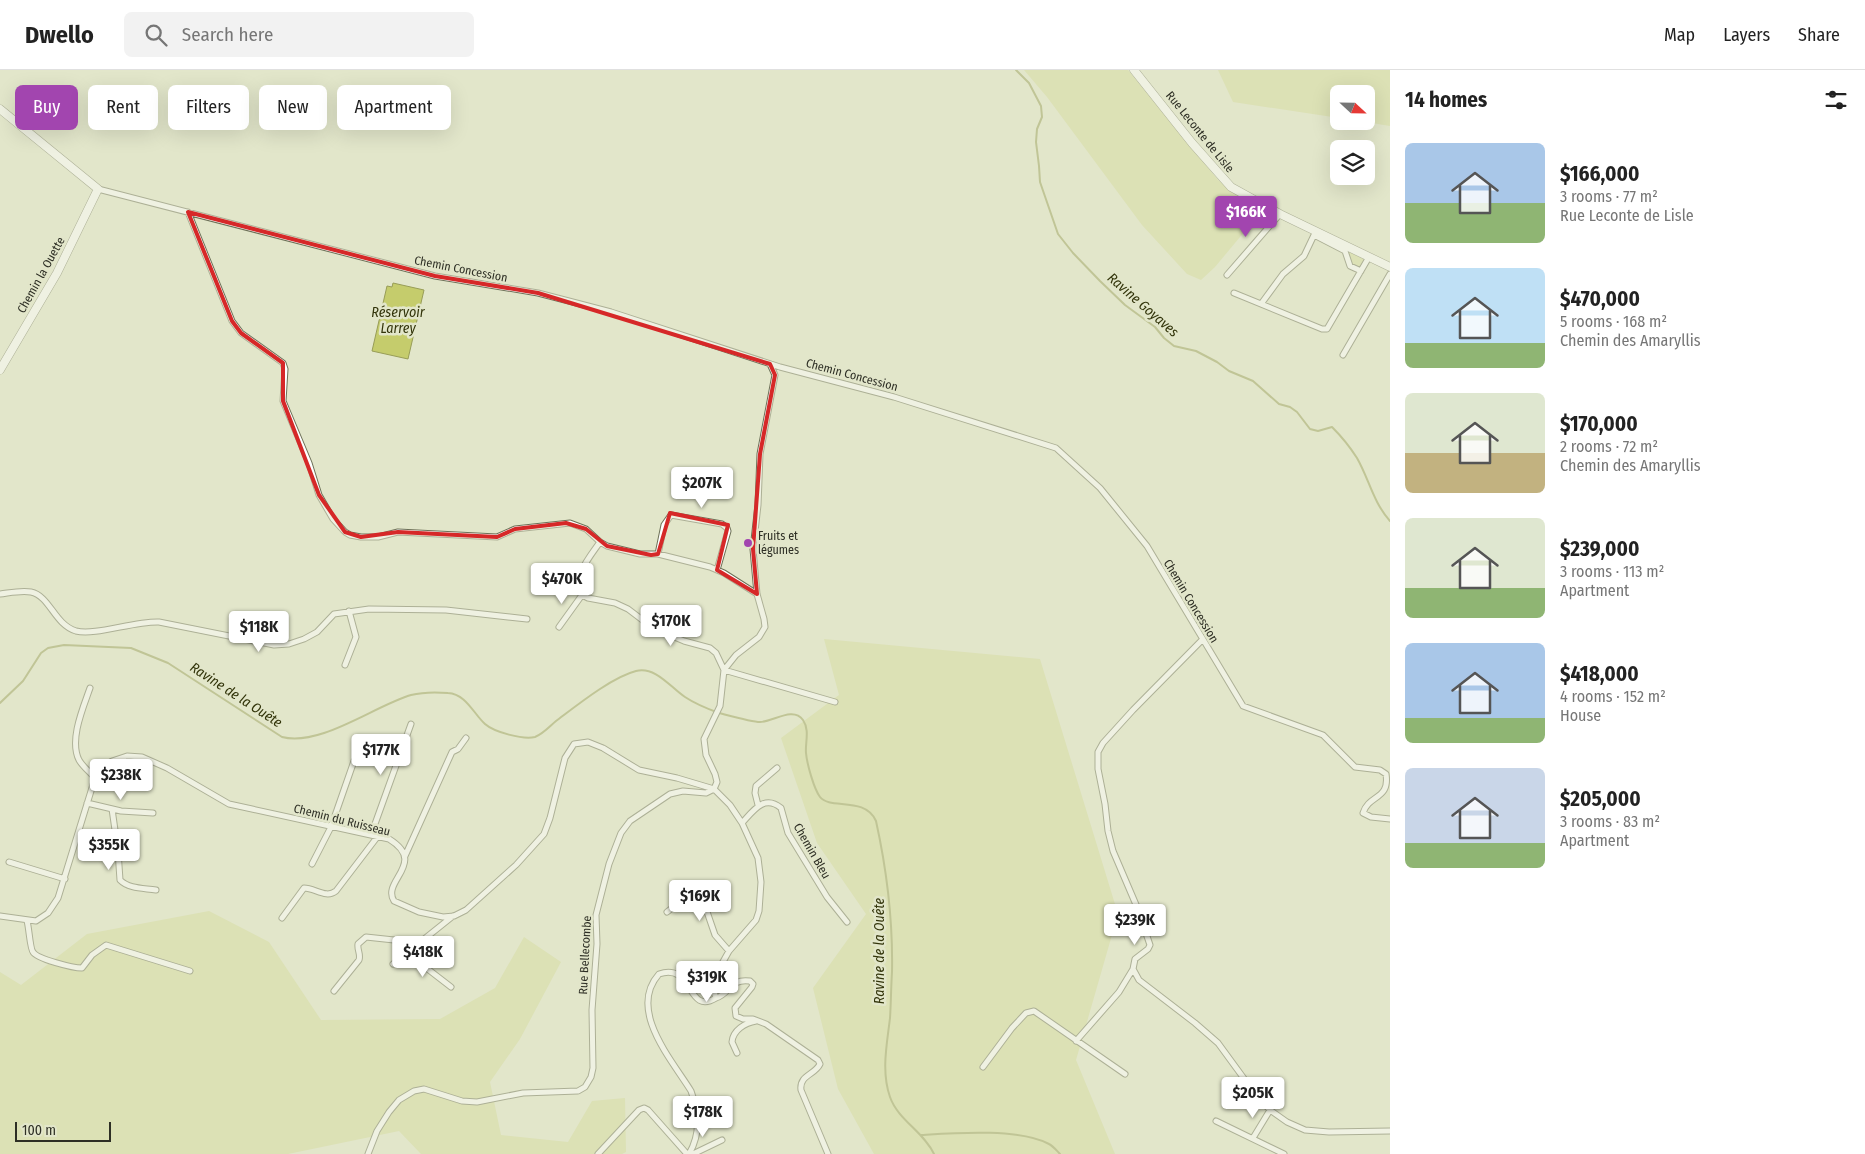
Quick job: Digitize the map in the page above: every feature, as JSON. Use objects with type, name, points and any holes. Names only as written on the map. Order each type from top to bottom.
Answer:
[{"type":"street","name":"Rue Leconte de Lisle","points":[[1134,70],[1225,181],[1238,192],[1390,267]]},
{"type":"street","points":[[0,109],[98,189]]},
{"type":"street","name":"Chemin Concession","points":[[98,189],[435,276],[538,293],[611,312],[770,364],[894,396],[1056,448],[1100,488],[1147,546],[1243,706],[1322,736],[1355,767],[1380,770],[1386,774],[1387,783],[1383,793],[1365,807],[1363,813],[1371,817],[1390,819]]},
{"type":"street","name":"Chemin la Ouette","points":[[0,370],[58,273],[98,189]]},
{"type":"street","points":[[188,212],[232,321],[246,338],[283,364],[283,400],[309,463],[319,496],[333,519],[345,532],[361,537],[378,537],[398,532],[497,537],[515,529],[543,527],[566,522],[586,529],[607,546],[640,554],[658,554],[717,570],[757,594]]},
{"type":"street","points":[[1227,275],[1280,214]]},
{"type":"street","points":[[1261,304],[1283,274],[1304,256],[1314,235],[1345,251],[1350,266],[1361,271]]},
{"type":"street","points":[[1234,293],[1322,329],[1327,329],[1368,256]]},
{"type":"street","points":[[1343,356],[1390,274]]},
{"type":"street","points":[[724,670],[736,655],[762,633],[764,619],[757,594],[753,549],[758,505],[760,454],[775,375],[770,364]]},
{"type":"street","points":[[658,554],[664,525],[671,515],[722,524],[728,531],[717,570]]},
{"type":"street","points":[[600,542],[584,565],[579,587],[582,595],[588,598],[616,603],[628,609],[653,628],[684,641],[710,648],[716,653],[724,670],[720,706],[704,739],[704,747],[715,774],[716,782],[714,789]]},
{"type":"street","points":[[0,594],[25,592],[38,594],[55,616],[66,626],[76,631],[88,632],[134,623],[159,622],[274,645],[289,644],[304,639],[316,632],[334,614],[368,609],[446,610],[527,619]]},
{"type":"street","points":[[559,627],[582,595]]},
{"type":"street","points":[[345,665],[356,637],[349,611]]},
{"type":"street","points":[[1076,1041],[1119,992],[1133,969],[1135,959],[1148,949],[1150,945],[1137,907],[1113,850],[1098,769],[1098,752],[1103,743],[1202,640]]},
{"type":"street","points":[[724,670],[835,702]]},
{"type":"street","points":[[90,688],[80,716],[76,751],[80,762],[95,778]]},
{"type":"street","points":[[371,835],[410,724]]},
{"type":"street","points":[[454,916],[443,917],[420,912],[394,901],[392,892],[404,866],[404,857],[452,752],[458,749],[466,738]]},
{"type":"street","points":[[393,964],[454,916],[466,910],[516,865],[544,834],[550,818],[564,758],[574,744],[588,742],[603,748],[640,770],[714,789],[730,805],[742,823],[758,858],[761,882],[759,911],[756,920],[729,951],[720,969],[713,989],[716,998]]},
{"type":"street","name":"Chemin du Ruisseau","points":[[27,921],[36,921],[48,914],[58,898],[95,778],[103,767],[112,761],[128,756],[142,757],[167,768],[229,804],[389,839],[398,845],[404,853],[404,857]]},
{"type":"street","points":[[312,864],[331,827],[354,761]]},
{"type":"street","points":[[742,823],[758,805],[754,793],[756,786],[777,768]]},
{"type":"street","name":"Rue Bellecombe","points":[[368,1154],[389,1112],[399,1100],[414,1091],[424,1089],[462,1101],[477,1102],[523,1093],[578,1091],[586,1087],[593,1068],[592,1010],[597,944],[596,915],[609,864],[621,833],[630,822],[670,794],[684,791],[706,793],[714,789]]},
{"type":"street","name":"Chemin Bleu","points":[[758,805],[773,802],[781,808],[788,833],[827,897],[847,922]]},
{"type":"street","points":[[87,803],[112,809],[153,812]]},
{"type":"street","points":[[112,809],[120,880],[132,887],[156,890]]},
{"type":"street","points":[[282,918],[304,888],[332,894],[378,836]]},
{"type":"street","points":[[9,862],[64,879]]},
{"type":"street","points":[[667,912],[689,895],[696,895],[705,906],[715,934],[729,951]]},
{"type":"street","points":[[0,916],[27,921],[32,952],[36,956],[75,968],[82,968],[92,955],[106,945],[190,971]]},
{"type":"street","points":[[334,991],[359,960],[358,944],[366,937],[394,940],[413,948]]},
{"type":"street","points":[[407,953],[451,987]]},
{"type":"street","points":[[1133,969],[1139,980],[1218,1043],[1256,1095],[1270,1110],[1288,1122],[1305,1130],[1329,1132],[1390,1131]]},
{"type":"street","points":[[690,1154],[698,1133],[695,1102],[691,1091],[653,1030],[648,1011],[648,998],[652,984],[659,974],[672,972],[682,977],[696,998],[702,1002],[709,1002],[722,995],[732,984],[739,981],[750,981],[753,984],[734,1008],[734,1013],[743,1019],[760,1021],[818,1060],[819,1067],[804,1078],[800,1084],[828,1154]]},
{"type":"street","points":[[983,1066],[1026,1012],[1034,1011],[1126,1074]]},
{"type":"street","points":[[737,1053],[732,1042],[734,1035],[749,1023],[760,1021]]},
{"type":"street","points":[[598,1154],[639,1110],[644,1108],[690,1154]]},
{"type":"street","points":[[1254,1138],[1270,1110]]},
{"type":"street","points":[[1216,1121],[1284,1154]]},
{"type":"street","points":[[690,1154],[722,1140]]},
{"type":"highlighted area","points":[[188,212],[435,276],[538,293],[770,364],[775,375],[760,454],[753,549],[757,594],[717,570],[728,525],[670,513],[658,554],[651,555],[607,546],[586,529],[566,523],[515,529],[497,537],[398,532],[361,537],[345,532],[319,495],[283,401],[283,363],[241,333],[232,321]]},
{"type":"shaded area","points":[[1024,70],[1128,70],[1218,180],[1239,195],[1274,214],[1262,230],[1255,225],[1248,233],[1245,231],[1215,267],[1201,280],[1187,274],[1142,225],[1047,97]]},
{"type":"shaded area","points":[[1218,70],[1390,70],[1390,126],[1375,124],[1375,85],[1330,85],[1330,117],[1233,102]]},
{"type":"shaded area","points":[[1346,247],[1364,256],[1361,267],[1351,264]]},
{"type":"shaded area","points":[[824,639],[1040,659],[1118,914],[1076,1060],[1115,1154],[874,1154],[838,1089],[813,988],[866,914],[817,843],[781,738],[839,695]]},
{"type":"shaded area","points":[[209,911],[269,942],[321,1020],[440,1019],[495,988],[524,937],[561,962],[520,1039],[490,1082],[501,1135],[568,1142],[592,1101],[625,1098],[626,1152],[622,1154],[421,1154],[399,1131],[288,1154],[0,1154],[0,972],[21,985],[87,934]]},
{"type":"water","name":"Réservoir Larrey","points":[[393,283],[424,290],[408,359],[372,351],[387,286],[392,287]]},
{"type":"waterway","name":"Ravine Goyaves","points":[[1016,70],[1029,83],[1041,106],[1042,117],[1037,129],[1036,142],[1040,182],[1058,234],[1073,253],[1125,305],[1155,327],[1174,346],[1196,351],[1229,371],[1253,381],[1279,404],[1290,407],[1297,412],[1310,429],[1318,431],[1332,427],[1357,458],[1375,498],[1390,521]]},
{"type":"waterway","name":"Ravine de la Ouête","points":[[0,703],[23,681],[41,653],[48,648],[64,645],[131,648],[168,663],[282,737],[297,739],[330,731],[396,700],[420,693],[434,692],[454,694],[460,697],[485,724],[495,730],[530,738],[543,732],[594,693],[616,679],[626,674],[643,670],[657,675],[701,706],[719,713],[760,722],[788,714],[799,716],[805,724],[808,763],[813,782],[820,797],[831,803],[856,806],[864,809],[871,813],[876,821],[886,877],[891,934],[892,972],[885,1067],[887,1087],[899,1113],[930,1146],[934,1154]]},
{"type":"waterway","points":[[921,1135],[986,1133],[1021,1136],[1049,1144],[1060,1154]]},
{"type":"place","name":"Fruits et légumes","points":[[748,543]]}]
